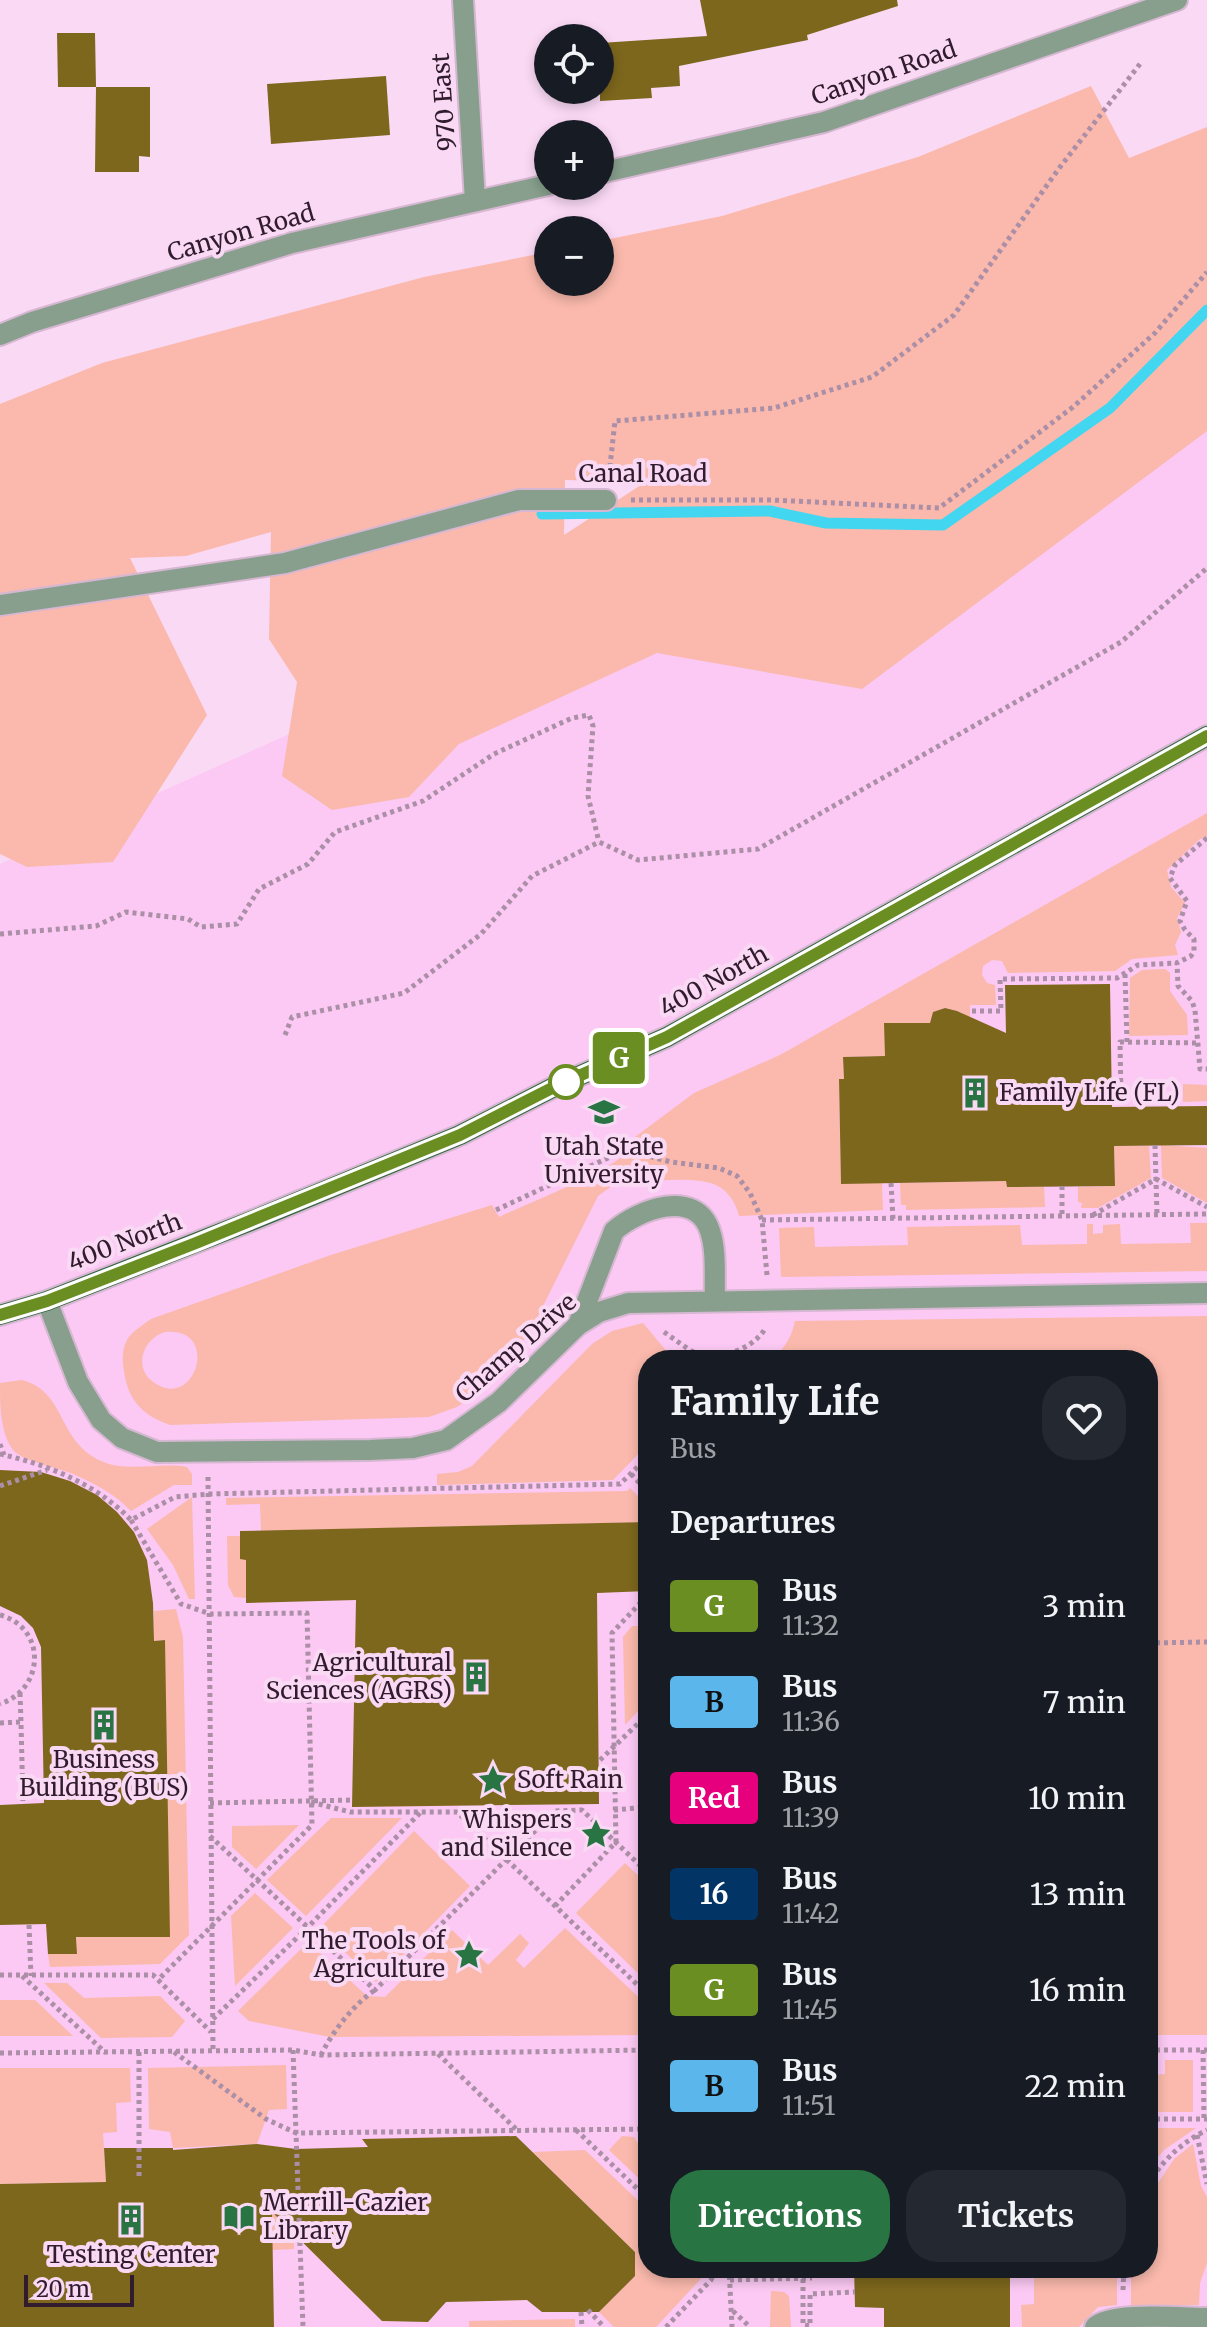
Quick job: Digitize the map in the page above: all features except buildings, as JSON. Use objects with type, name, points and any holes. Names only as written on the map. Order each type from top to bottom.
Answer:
[{"type":"main road","name":"400 North","points":[[0,1315],[47,1301],[460,1135],[556,1086],[667,1037],[1207,736]]},
{"type":"street","name":"970 East","points":[[463,0],[475,201]]},
{"type":"street","name":"Canyon Road","points":[[614,170],[824,122],[1177,0]]},
{"type":"street","name":"Canyon Road","points":[[0,335],[32,322],[292,243],[534,188]]},
{"type":"street","name":"Canal Road","points":[[0,605],[285,563],[519,500],[606,500]]},
{"type":"street","points":[[578,1325],[614,1231],[625,1221],[650,1208],[668,1205],[689,1209],[704,1218],[713,1248],[715,1300]]},
{"type":"street","name":"Champ Drive","points":[[47,1301],[78,1382],[101,1420],[122,1438],[157,1452],[206,1452],[413,1448],[446,1440],[499,1402],[578,1325],[599,1312],[628,1303],[1207,1293]]},
{"type":"street","points":[[1095,2327],[1101,2321],[1123,2317],[1207,2318]]},
{"type":"path","points":[[606,500],[615,421],[774,408],[858,382],[872,377],[954,315],[1060,167],[1140,64]]},
{"type":"path","name":"Canal Road","points":[[606,500],[772,500],[939,508],[1073,407],[1155,333],[1207,272]]},
{"type":"path","points":[[599,842],[638,860],[758,849],[1121,642],[1207,568]]},
{"type":"path","points":[[0,934],[96,926],[126,912],[188,919],[201,927],[237,924],[259,889],[308,864],[335,832],[423,801],[494,754],[572,718],[589,715],[593,726],[588,796],[599,842]]},
{"type":"path","points":[[972,1011],[1001,1011],[1000,979],[1117,978],[1138,965],[1177,963],[1191,956],[1194,939],[1181,926],[1181,915],[1187,901],[1170,878],[1170,872],[1207,838]]},
{"type":"path","points":[[285,1035],[292,1017],[404,993],[481,934],[532,876],[599,842]]},
{"type":"path","points":[[1177,963],[1178,986],[1192,1001],[1200,1069],[1207,1069]]},
{"type":"path","points":[[1125,974],[1127,1042]]},
{"type":"path","points":[[1121,1098],[1120,1042],[1198,1043]]},
{"type":"path","points":[[1155,1145],[1157,1215]]},
{"type":"path","points":[[496,1210],[625,1150],[671,1162],[719,1168],[737,1176],[750,1193],[762,1220],[768,1280]]},
{"type":"path","points":[[1156,1179],[1207,1207]]},
{"type":"path","points":[[1092,1216],[1156,1179]]},
{"type":"path","points":[[891,1183],[893,1219]]},
{"type":"path","points":[[1062,1186],[1062,1216]]},
{"type":"path","points":[[762,1220],[1207,1214]]},
{"type":"path","points":[[739,1350],[762,1335],[770,1321]]},
{"type":"path","points":[[658,1324],[670,1339],[689,1350]]},
{"type":"path","points":[[0,1444],[2,1454],[77,1480],[101,1493],[131,1520],[181,1604],[211,1614],[307,1613],[312,1825],[158,1980]]},
{"type":"path","points":[[206,1452],[211,1614],[213,2051]]},
{"type":"path","points":[[131,1520],[175,1497],[620,1484],[638,1467]]},
{"type":"path","points":[[0,1486],[48,1470]]},
{"type":"path","points":[[631,1474],[638,1481]]},
{"type":"path","points":[[555,1906],[616,1842],[612,1633],[638,1605]]},
{"type":"path","points":[[0,1615],[11,1618],[22,1627],[34,1646],[34,1672],[20,1693],[0,1704]]},
{"type":"path","points":[[1158,1643],[1207,1642]]},
{"type":"path","points":[[20,1693],[23,1804]]},
{"type":"path","points":[[0,1723],[21,1722]]},
{"type":"path","points":[[600,1760],[638,1724]]},
{"type":"path","points":[[210,1803],[353,1800]]},
{"type":"path","points":[[311,1802],[350,1812],[457,1812],[638,1985]]},
{"type":"path","points":[[614,1810],[638,1808]]},
{"type":"path","points":[[321,2055],[330,2037],[367,1996],[555,1811],[582,1810],[638,1863]]},
{"type":"path","points":[[212,2020],[422,1811]]},
{"type":"path","points":[[210,1836],[375,1990]]},
{"type":"path","points":[[29,1925],[31,1976]]},
{"type":"path","points":[[0,1975],[153,1975],[212,2032]]},
{"type":"path","points":[[21,1975],[106,2054]]},
{"type":"path","points":[[0,2053],[293,2050],[321,2055],[638,2050]]},
{"type":"path","points":[[293,2050],[303,2327]]},
{"type":"path","points":[[1158,2050],[1205,2050],[1205,2119],[1158,2119]]},
{"type":"path","points":[[139,2052],[139,2180]]},
{"type":"path","points":[[173,2052],[266,2119],[296,2133],[638,2129]]},
{"type":"path","points":[[437,2053],[517,2130]]},
{"type":"path","points":[[576,2130],[638,2189]]},
{"type":"path","points":[[1158,2172],[1173,2153],[1207,2130]]},
{"type":"path","points":[[1197,2135],[1207,2184]]},
{"type":"path","points":[[666,2327],[712,2278]]},
{"type":"path","points":[[732,2327],[730,2280],[812,2278]]},
{"type":"path","points":[[803,2279],[803,2325],[810,2326],[810,2294],[855,2292]]},
{"type":"path","points":[[732,2310],[750,2327]]},
{"type":"path","points":[[582,2327],[585,2311],[604,2327]]},
{"type":"shaded area","points":[[1091,86],[1129,158],[1207,127],[1207,431],[862,689],[657,653],[459,744],[409,797],[332,810],[282,776],[297,682],[269,639],[271,532],[186,556],[130,558],[207,715],[113,862],[27,867],[0,854],[0,404],[102,363],[424,277],[534,255],[534,296],[614,296],[614,238],[722,216],[918,157]],"holes":[[[565,480],[644,483],[564,535]]]},
{"type":"shaded area","name":"Utah State University","points":[[1207,322],[1207,2327],[0,2327],[0,864]]},
{"type":"shaded area","points":[[1207,813],[1207,836],[1167,870],[1171,887],[1185,903],[1177,918],[1181,932],[1175,945],[1178,955],[1132,959],[1115,971],[1008,973],[1002,961],[992,960],[983,966],[982,975],[987,983],[995,985],[996,1005],[970,1005],[970,1021],[963,1021],[963,1013],[945,1008],[933,1012],[930,1023],[885,1023],[885,1056],[843,1057],[844,1079],[839,1080],[841,1183],[882,1183],[883,1210],[739,1216],[729,1195],[708,1182],[616,1183],[598,1196],[529,1334],[477,1394],[457,1407],[429,1417],[170,1425],[144,1411],[133,1398],[124,1371],[124,1347],[132,1334],[151,1319],[331,1255],[492,1205],[499,1217],[612,1164],[637,1144],[631,1140],[694,1093],[780,1055]],"holes":[[[165,1332],[183,1334],[193,1342],[197,1354],[196,1367],[190,1379],[180,1387],[167,1388],[146,1375],[142,1360],[144,1353],[151,1340],[158,1335]]]},
{"type":"shaded area","points":[[1165,969],[1170,973],[1170,991],[1187,1015],[1188,1035],[1129,1036],[1130,978],[1142,970]]},
{"type":"shaded area","points":[[1183,1084],[1207,1085],[1207,1101],[1183,1102]]},
{"type":"shaded area","points":[[1161,1145],[1207,1148],[1207,1203],[1162,1178]]},
{"type":"shaded area","points":[[1114,1146],[1149,1146],[1151,1178],[1098,1208],[1081,1208],[1078,1187],[1115,1186]]},
{"type":"shaded area","points":[[1006,1181],[1007,1187],[1044,1187],[1045,1207],[906,1210],[906,1205],[901,1205],[900,1183]]},
{"type":"shaded area","points":[[1190,1223],[1207,1223],[1207,1271],[781,1277],[779,1228],[814,1227],[815,1247],[908,1245],[907,1227],[1020,1225],[1022,1245],[1087,1244],[1087,1224],[1093,1224],[1093,1234],[1103,1233],[1103,1225],[1120,1224],[1121,1244],[1191,1243]]},
{"type":"shaded area","points":[[1207,1316],[1207,2035],[1158,2035],[1158,1350],[781,1350],[795,1321]]},
{"type":"shaded area","points":[[643,1323],[666,1350],[638,1350],[638,1454],[613,1480],[437,1485],[437,1474],[458,1472],[472,1466],[592,1344],[612,1331]]},
{"type":"shaded area","points":[[22,1380],[47,1395],[76,1441],[101,1461],[133,1467],[187,1467],[192,1474],[192,1485],[174,1485],[131,1511],[89,1481],[19,1455],[9,1444],[3,1428],[0,1383]]},
{"type":"shaded area","points":[[630,1488],[638,1496],[638,1522],[261,1531],[260,1504],[226,1505],[226,1498],[627,1491]]},
{"type":"shaded area","points":[[192,1497],[195,1599],[189,1599],[173,1565],[147,1529]]},
{"type":"shaded area","points":[[227,1536],[240,1536],[246,1560],[246,1598],[234,1597],[228,1585]]},
{"type":"shaded area","points":[[176,1609],[183,1637],[189,1935],[160,1964],[50,1967],[48,1954],[77,1954],[76,1929],[164,1640],[154,1641],[154,1611]]},
{"type":"shaded area","points":[[632,1626],[638,1626],[638,1711],[625,1725],[623,1637]]},
{"type":"shaded area","points":[[331,1818],[402,1818],[306,1916],[267,1880]]},
{"type":"shaded area","points":[[299,1825],[256,1869],[232,1847],[232,1826]]},
{"type":"shaded area","points":[[414,1831],[470,1886],[376,1982],[320,1928]]},
{"type":"shaded area","points":[[625,1863],[638,1875],[638,1973],[576,1913]]},
{"type":"shaded area","points":[[255,1893],[293,1928],[235,1986],[231,1916]]},
{"type":"shaded area","points":[[565,1928],[638,1997],[638,2035],[330,2037],[249,2021],[238,2011],[308,1942],[367,1996],[385,1997],[452,1930],[488,1965],[520,1934],[529,1943],[516,1960],[524,1968]]},
{"type":"shaded area","points":[[44,1983],[67,1983],[84,1998],[160,1996],[185,2021],[172,2037],[101,2038]]},
{"type":"shaded area","points":[[0,2000],[35,2000],[73,2036],[0,2036]]},
{"type":"shaded area","points":[[1165,2060],[1193,2060],[1193,2112],[1158,2112],[1158,2074],[1165,2074]]},
{"type":"shaded area","points":[[286,2065],[287,2109],[269,2110],[257,2144],[173,2148],[170,2132],[149,2129],[148,2068]]},
{"type":"shaded area","points":[[0,2068],[130,2068],[131,2102],[116,2103],[117,2132],[103,2133],[106,2182],[0,2184]]},
{"type":"shaded area","points":[[1158,2128],[1196,2128],[1158,2157]]},
{"type":"shaded area","points":[[622,2136],[634,2137],[638,2143],[638,2178],[609,2150]]},
{"type":"shaded area","points":[[1193,2144],[1201,2186],[1207,2197],[1207,2263],[1200,2283],[1199,2305],[1131,2306],[1131,2278],[1158,2278],[1158,2183],[1174,2159]]},
{"type":"shaded area","points":[[585,2150],[638,2200],[638,2278],[702,2278],[656,2327],[614,2327],[599,2312],[635,2276],[635,2252],[533,2152]]},
{"type":"shaded area","points":[[271,2153],[293,2155],[294,2249],[272,2250]]},
{"type":"shaded area","points":[[1034,2278],[1117,2278],[1117,2305],[1098,2307],[1079,2327],[1022,2327],[1021,2305],[1034,2304]]},
{"type":"shaded area","points":[[771,2291],[784,2292],[789,2296],[791,2327],[770,2327]]},
{"type":"shaded area","points":[[575,2319],[575,2327],[469,2327],[469,2321]]},
{"type":"waterway","points":[[542,514],[770,511],[826,523],[943,525],[1110,408],[1207,310]]},
{"type":"bus line","name":"G","points":[[0,1315],[47,1301],[196,1243],[460,1135],[556,1086],[667,1037],[1207,736]]},
{"type":"place","name":"Family Life (FL)","points":[[975,1093]]},
{"type":"place","name":"Utah State University","points":[[604,1112]]},
{"type":"place","name":"Agricultural Sciences (AGRS)","points":[[476,1677]]},
{"type":"place","name":"Business Building (BUS)","points":[[104,1725]]},
{"type":"place","name":"Soft Rain","points":[[493,1780]]},
{"type":"place","name":"Whispers and Silence","points":[[596,1834]]},
{"type":"place","name":"The Tools of Agriculture","points":[[469,1955]]},
{"type":"place","name":"Merrill-Cazier Library","points":[[239,2217]]},
{"type":"place","name":"Testing Center","points":[[131,2220]]}]
